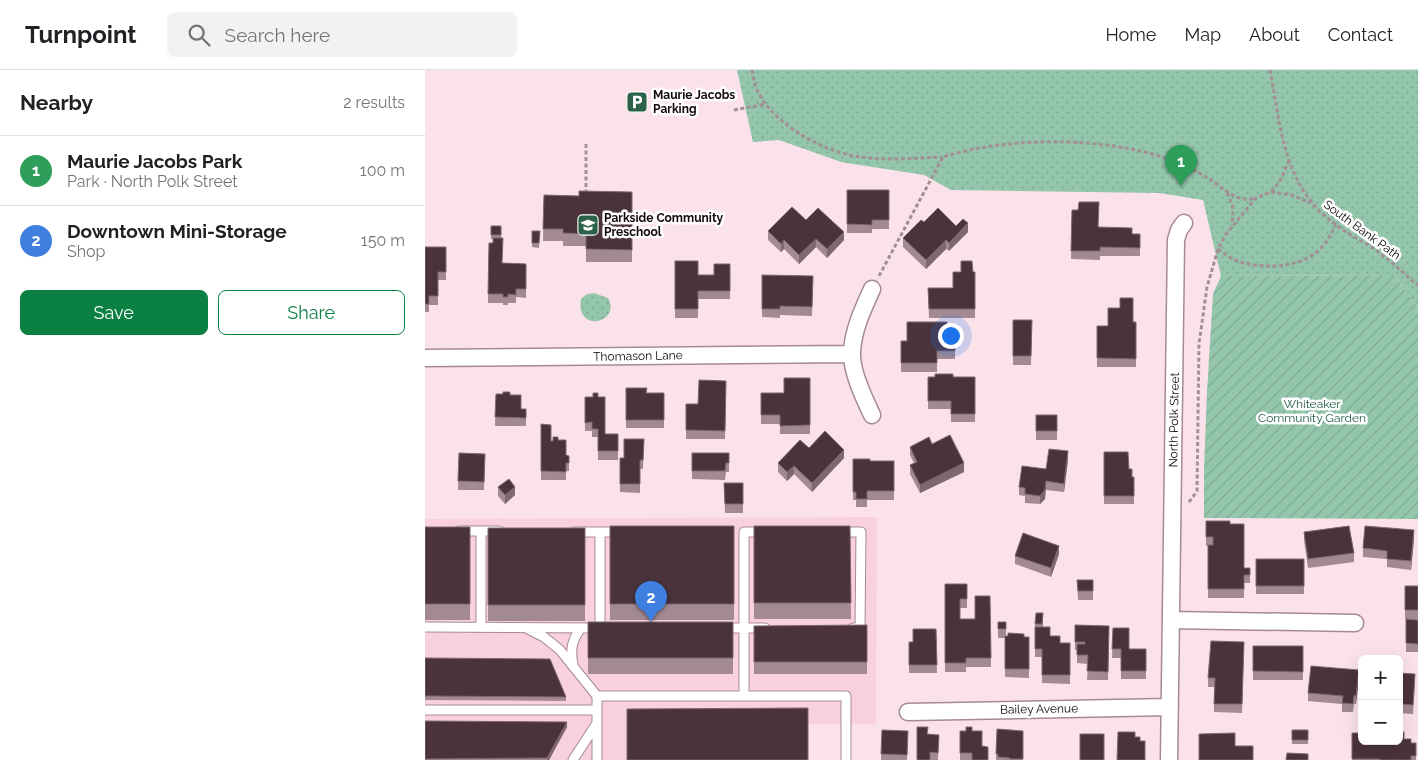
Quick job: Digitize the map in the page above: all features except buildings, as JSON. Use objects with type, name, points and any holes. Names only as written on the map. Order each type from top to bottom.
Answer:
[{"type":"street","name":"North Polk Street","points":[[1169,760],[1176,240],[1184,224]]},
{"type":"street","points":[[872,290],[855,329],[852,354],[857,378],[872,415]]},
{"type":"street","name":"Thomason Lane","points":[[425,358],[852,354]]},
{"type":"street","points":[[1171,620],[1355,623]]},
{"type":"street","name":"Bailey Avenue","points":[[908,712],[1169,707]]},
{"type":"lane","points":[[453,531],[510,532]]},
{"type":"lane","points":[[481,531],[481,627]]},
{"type":"lane","points":[[560,532],[629,532]]},
{"type":"lane","points":[[425,627],[605,628],[600,532]]},
{"type":"lane","points":[[744,696],[739,532],[773,532]]},
{"type":"lane","points":[[831,532],[861,532],[860,628],[841,628]]},
{"type":"lane","points":[[525,627],[544,637],[554,645],[597,696],[597,760]]},
{"type":"lane","points":[[573,667],[572,644],[574,637],[581,628]]},
{"type":"lane","points":[[715,628],[773,628]]},
{"type":"lane","points":[[597,696],[846,696],[846,760]]},
{"type":"lane","points":[[425,710],[597,710]]},
{"type":"lane","points":[[573,760],[597,723]]},
{"type":"path","points":[[752,70],[758,92],[766,104],[794,131],[821,145],[861,158],[895,159],[943,156],[964,150],[1050,142],[1103,145],[1147,153],[1174,161],[1209,179],[1227,192],[1247,199],[1256,198],[1270,192],[1282,176],[1289,160]]},
{"type":"path","name":"South Bank Path","points":[[1270,70],[1281,138],[1303,190],[1312,204],[1336,225],[1374,249],[1403,271],[1418,286]]},
{"type":"path","points":[[734,110],[766,104]]},
{"type":"path","points":[[586,144],[586,199]]},
{"type":"path","points":[[872,290],[943,156]]},
{"type":"path","points":[[1227,192],[1233,207],[1232,226]]},
{"type":"path","points":[[1270,192],[1292,195],[1312,204]]},
{"type":"path","points":[[1172,518],[1197,491],[1200,325],[1207,287],[1218,249],[1232,226],[1256,198]]},
{"type":"path","points":[[1218,249],[1240,262],[1253,265],[1280,266],[1297,263],[1318,251],[1324,245],[1336,225]]},
{"type":"shaded area","points":[[877,517],[876,724],[628,725],[627,760],[425,760],[425,519]]},
{"type":"green space","points":[[737,70],[1418,70],[1418,308],[1394,275],[1221,276],[1203,200],[1159,193],[951,190],[924,175],[841,162],[779,140],[753,142]]},
{"type":"green space","name":"Whiteaker Community Garden","points":[[1394,275],[1418,308],[1418,519],[1204,518],[1207,392],[1213,294],[1221,276]]},
{"type":"green space","points":[[594,293],[608,298],[611,307],[609,314],[604,319],[591,321],[585,317],[581,310],[581,299],[587,294]]},
{"type":"place","name":"Maurie Jacobs Parking","points":[[637,102]]},
{"type":"place","name":"Maurie Jacobs Park","points":[[1181,186]]},
{"type":"place","name":"Parkside Community Preschool","points":[[588,225]]},
{"type":"place","name":"Downtown Mini-Storage","points":[[651,622]]}]
